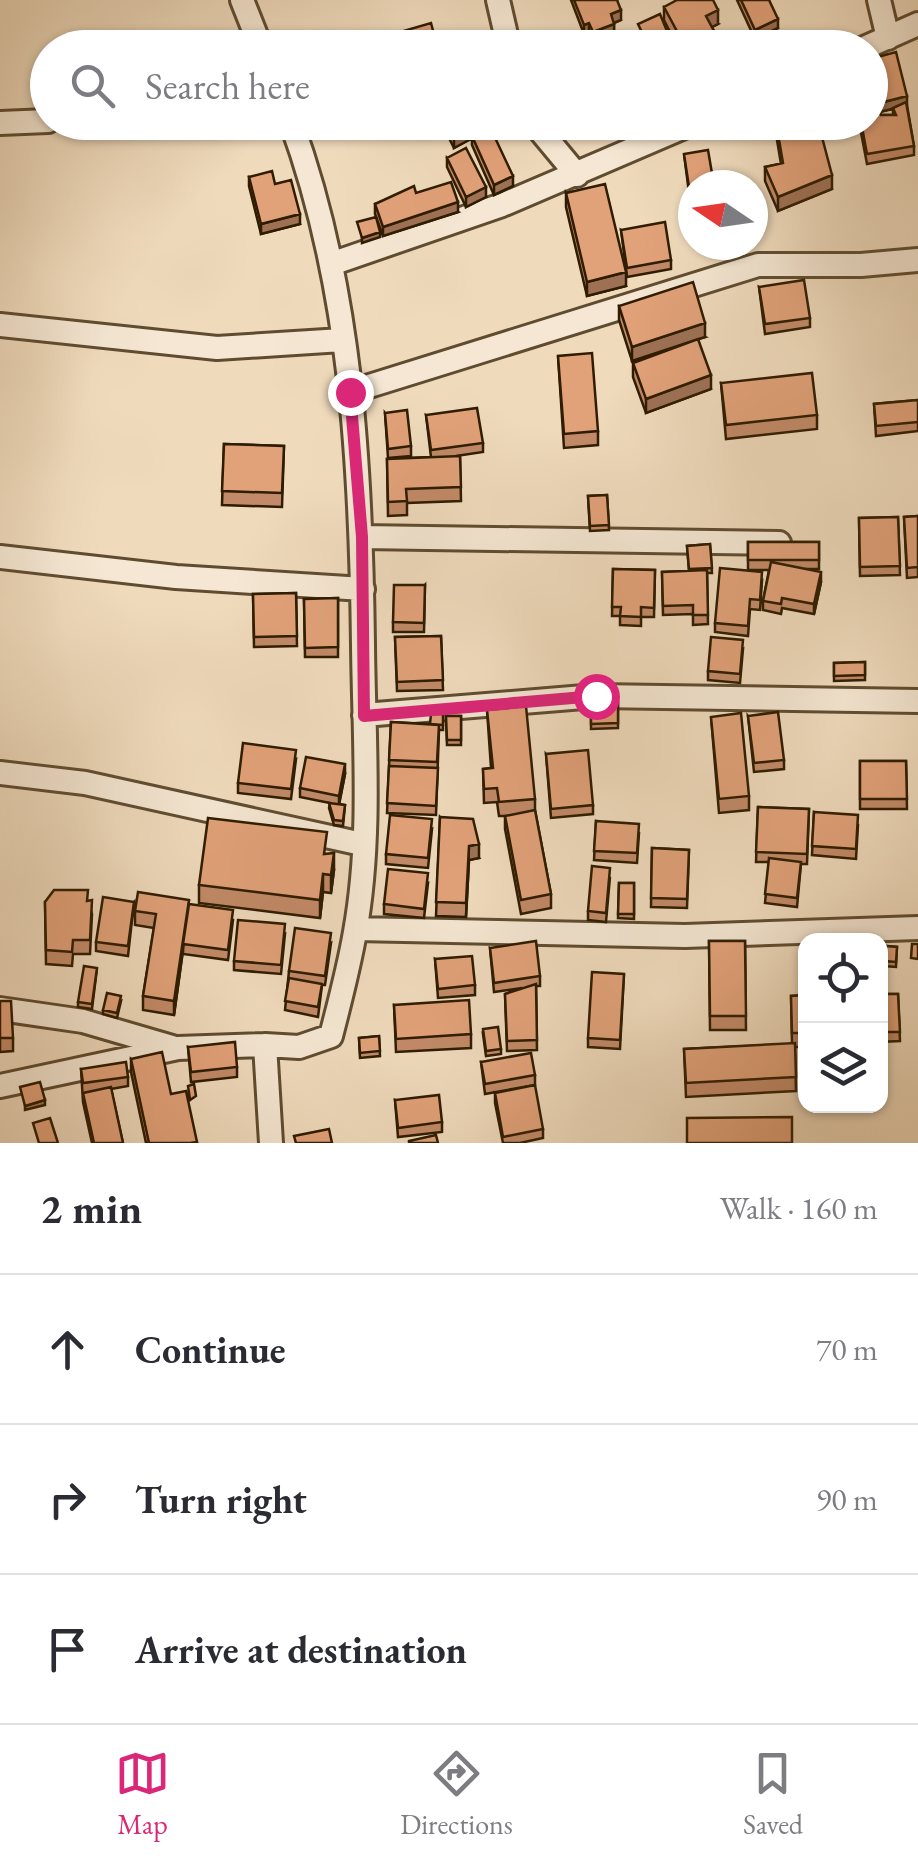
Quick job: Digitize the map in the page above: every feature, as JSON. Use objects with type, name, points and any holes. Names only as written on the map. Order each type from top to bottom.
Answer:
[{"type":"street","points":[[242,0],[254,30]]},
{"type":"street","points":[[498,0],[506,30]]},
{"type":"street","points":[[878,0],[886,30]]},
{"type":"street","points":[[888,38],[918,24]]},
{"type":"street","points":[[0,123],[30,122]]},
{"type":"street","points":[[0,1086],[178,1048],[299,1047],[331,1036],[356,929],[368,763],[362,537],[350,392],[331,264],[296,140]]},
{"type":"street","points":[[548,140],[578,175]]},
{"type":"street","points":[[331,264],[578,175],[656,140]]},
{"type":"street","points":[[350,392],[758,265],[861,266],[918,260]]},
{"type":"street","points":[[0,324],[216,348],[342,340]]},
{"type":"street","points":[[362,537],[798,544]]},
{"type":"street","points":[[0,557],[176,578],[362,589]]},
{"type":"street","points":[[364,716],[596,696],[918,701]]},
{"type":"street","points":[[0,773],[85,783],[362,844]]},
{"type":"street","points":[[356,929],[685,936],[918,928]]},
{"type":"street","points":[[0,1008],[84,1021],[178,1048]]},
{"type":"street","points":[[265,1046],[271,1143]]},
{"type":"building","points":[[574,0],[617,0],[621,10],[611,14],[614,24],[598,30],[592,30],[589,23],[584,25]]},
{"type":"building","points":[[677,0],[713,0],[718,10],[706,16],[713,30],[676,30],[664,7]]},
{"type":"building","points":[[741,0],[769,0],[778,19],[755,30]]},
{"type":"building","points":[[660,14],[667,30],[641,30],[638,24]]},
{"type":"building","points":[[431,23],[433,30],[407,30]]},
{"type":"building","points":[[896,52],[907,96],[888,101],[888,54]]},
{"type":"building","points":[[906,102],[914,146],[867,154],[864,140],[888,140],[888,115],[896,115],[893,108]]},
{"type":"building","points":[[474,140],[496,140],[513,176],[494,185]]},
{"type":"building","points":[[779,140],[823,140],[832,175],[778,197],[765,167],[783,163]]},
{"type":"building","points":[[466,148],[486,187],[466,197],[447,158]]},
{"type":"building","points":[[708,150],[711,170],[686,170],[684,154]]},
{"type":"building","points":[[272,171],[275,184],[291,180],[300,214],[261,224],[249,177]]},
{"type":"building","points":[[451,182],[458,202],[383,227],[375,204],[414,186],[416,193]]},
{"type":"building","points":[[605,184],[626,272],[587,282],[566,193]]},
{"type":"building","points":[[376,217],[380,232],[362,238],[357,222]]},
{"type":"building","points":[[665,222],[671,260],[627,268],[621,230]]},
{"type":"building","points":[[804,280],[810,318],[765,324],[759,287]]},
{"type":"building","points":[[693,282],[705,323],[632,347],[619,306]]},
{"type":"building","points":[[698,339],[711,375],[646,399],[633,363]]},
{"type":"building","points":[[592,353],[598,431],[564,434],[558,356]]},
{"type":"building","points":[[812,373],[817,415],[726,425],[721,383]]},
{"type":"building","points":[[918,400],[918,422],[876,426],[874,404]]},
{"type":"building","points":[[477,408],[483,443],[431,450],[426,415]]},
{"type":"building","points":[[407,410],[411,446],[388,449],[385,413]]},
{"type":"building","points":[[224,444],[284,446],[282,493],[222,491]]},
{"type":"building","points":[[460,456],[461,487],[406,489],[407,501],[388,502],[387,459]]},
{"type":"building","points":[[607,495],[609,525],[590,526],[588,496]]},
{"type":"building","points":[[918,516],[918,567],[907,568],[904,517]]},
{"type":"building","points":[[898,517],[900,566],[860,567],[859,518]]},
{"type":"building","points":[[748,542],[819,542],[819,560],[748,560]]},
{"type":"building","points":[[710,544],[712,568],[689,569],[687,546]]},
{"type":"building","points":[[771,562],[821,572],[814,604],[782,598],[781,604],[763,601]]},
{"type":"building","points":[[720,568],[762,572],[760,600],[750,599],[748,626],[715,623]]},
{"type":"building","points":[[613,569],[655,570],[654,608],[641,607],[641,617],[620,616],[621,607],[612,607]]},
{"type":"building","points":[[707,570],[708,615],[693,615],[693,605],[663,606],[662,572]]},
{"type":"building","points":[[394,585],[425,585],[424,623],[393,622]]},
{"type":"building","points":[[296,593],[297,636],[254,637],[253,594]]},
{"type":"building","points":[[338,598],[338,647],[305,648],[304,599]]},
{"type":"building","points":[[441,636],[443,680],[397,682],[395,637]]},
{"type":"building","points":[[711,637],[743,640],[740,674],[708,671]]},
{"type":"building","points":[[865,662],[865,675],[834,676],[834,663]]},
{"type":"building","points":[[618,703],[618,723],[591,724],[591,704]]},
{"type":"building","points":[[526,706],[535,799],[499,802],[497,788],[484,789],[483,769],[493,768],[487,710]]},
{"type":"building","points":[[778,712],[784,760],[754,763],[748,716]]},
{"type":"building","points":[[741,713],[749,796],[719,799],[711,717]]},
{"type":"building","points":[[431,714],[443,714],[443,725],[430,724]]},
{"type":"building","points":[[446,716],[461,716],[461,740],[447,740]]},
{"type":"building","points":[[391,722],[439,725],[437,762],[389,760]]},
{"type":"building","points":[[243,743],[296,750],[291,789],[238,783]]},
{"type":"building","points":[[588,750],[593,805],[551,809],[546,754]]},
{"type":"building","points":[[306,757],[345,764],[339,796],[300,788]]},
{"type":"building","points":[[860,761],[906,761],[907,799],[860,799]]},
{"type":"building","points":[[389,766],[438,768],[436,806],[387,803]]},
{"type":"building","points":[[329,803],[345,805],[343,821],[334,820]]},
{"type":"building","points":[[758,807],[809,809],[807,854],[756,852]]},
{"type":"building","points":[[535,810],[551,894],[521,900],[505,816]]},
{"type":"building","points":[[814,812],[858,815],[856,849],[812,846]]},
{"type":"building","points":[[390,815],[432,819],[428,858],[386,854]]},
{"type":"building","points":[[440,817],[473,819],[479,844],[469,846],[466,903],[436,902]]},
{"type":"building","points":[[208,818],[327,832],[324,854],[334,853],[331,875],[323,874],[320,900],[199,885]]},
{"type":"building","points":[[596,821],[639,824],[637,853],[594,851]]},
{"type":"building","points":[[652,848],[689,850],[687,899],[651,898]]},
{"type":"building","points":[[769,858],[801,862],[797,898],[765,894]]},
{"type":"building","points":[[592,866],[610,868],[606,913],[588,911]]},
{"type":"building","points":[[388,869],[428,873],[424,909],[384,904]]},
{"type":"building","points":[[619,883],[634,883],[634,914],[618,914]]},
{"type":"building","points":[[54,890],[88,890],[87,901],[92,900],[90,940],[73,940],[72,952],[46,950],[45,902]]},
{"type":"building","points":[[138,892],[189,900],[174,1001],[143,996],[156,914],[135,911]]},
{"type":"building","points":[[103,897],[134,902],[128,946],[96,942]]},
{"type":"building","points":[[189,904],[233,910],[228,950],[183,944]]},
{"type":"building","points":[[238,920],[285,924],[281,965],[234,961]]},
{"type":"building","points":[[295,928],[331,933],[325,976],[289,971]]},
{"type":"building","points":[[536,941],[540,976],[494,983],[490,948]]},
{"type":"building","points":[[709,941],[745,941],[746,1016],[710,1016]]},
{"type":"building","points":[[912,944],[918,944],[918,959],[911,958]]},
{"type":"building","points":[[888,946],[897,947],[896,962],[888,961]]},
{"type":"building","points":[[472,956],[475,985],[438,989],[435,959]]},
{"type":"building","points":[[84,966],[97,968],[92,1004],[78,1002]]},
{"type":"building","points":[[592,972],[624,974],[620,1040],[588,1038]]},
{"type":"building","points":[[289,978],[322,984],[318,1007],[285,1001]]},
{"type":"building","points":[[536,984],[537,1040],[507,1041],[505,994]]},
{"type":"building","points":[[107,993],[121,996],[117,1013],[103,1010]]},
{"type":"building","points":[[888,994],[898,994],[900,1032],[888,1032]]},
{"type":"building","points":[[791,996],[798,996],[798,1033],[792,1033]]},
{"type":"building","points":[[469,1000],[471,1034],[396,1039],[394,1005]]},
{"type":"building","points":[[0,1001],[11,1001],[13,1038],[0,1038]]},
{"type":"building","points":[[498,1027],[501,1049],[486,1051],[483,1029]]},
{"type":"building","points":[[379,1036],[380,1051],[360,1053],[359,1038]]},
{"type":"building","points":[[235,1042],[237,1067],[191,1072],[188,1047]]},
{"type":"building","points":[[795,1043],[796,1077],[686,1083],[684,1049]]},
{"type":"building","points":[[162,1052],[171,1094],[186,1091],[197,1142],[149,1143],[131,1059]]},
{"type":"building","points":[[531,1053],[535,1075],[485,1084],[481,1062]]},
{"type":"building","points":[[126,1062],[128,1077],[83,1083],[81,1069]]},
{"type":"building","points":[[40,1082],[45,1100],[25,1106],[20,1087]]},
{"type":"building","points":[[194,1084],[196,1096],[190,1100],[188,1086]]},
{"type":"building","points":[[535,1085],[543,1129],[503,1137],[495,1093]]},
{"type":"building","points":[[111,1087],[123,1143],[94,1143],[83,1093]]},
{"type":"building","points":[[439,1095],[442,1122],[398,1128],[395,1100]]},
{"type":"building","points":[[792,1117],[792,1143],[687,1143],[687,1118]]},
{"type":"building","points":[[50,1118],[58,1143],[39,1143],[33,1123]]},
{"type":"building","points":[[329,1129],[332,1143],[296,1143],[294,1136]]},
{"type":"building","points":[[436,1135],[438,1143],[409,1143],[409,1141]]},
{"type":"route","points":[[350,392],[362,537],[364,716],[596,696]]}]
